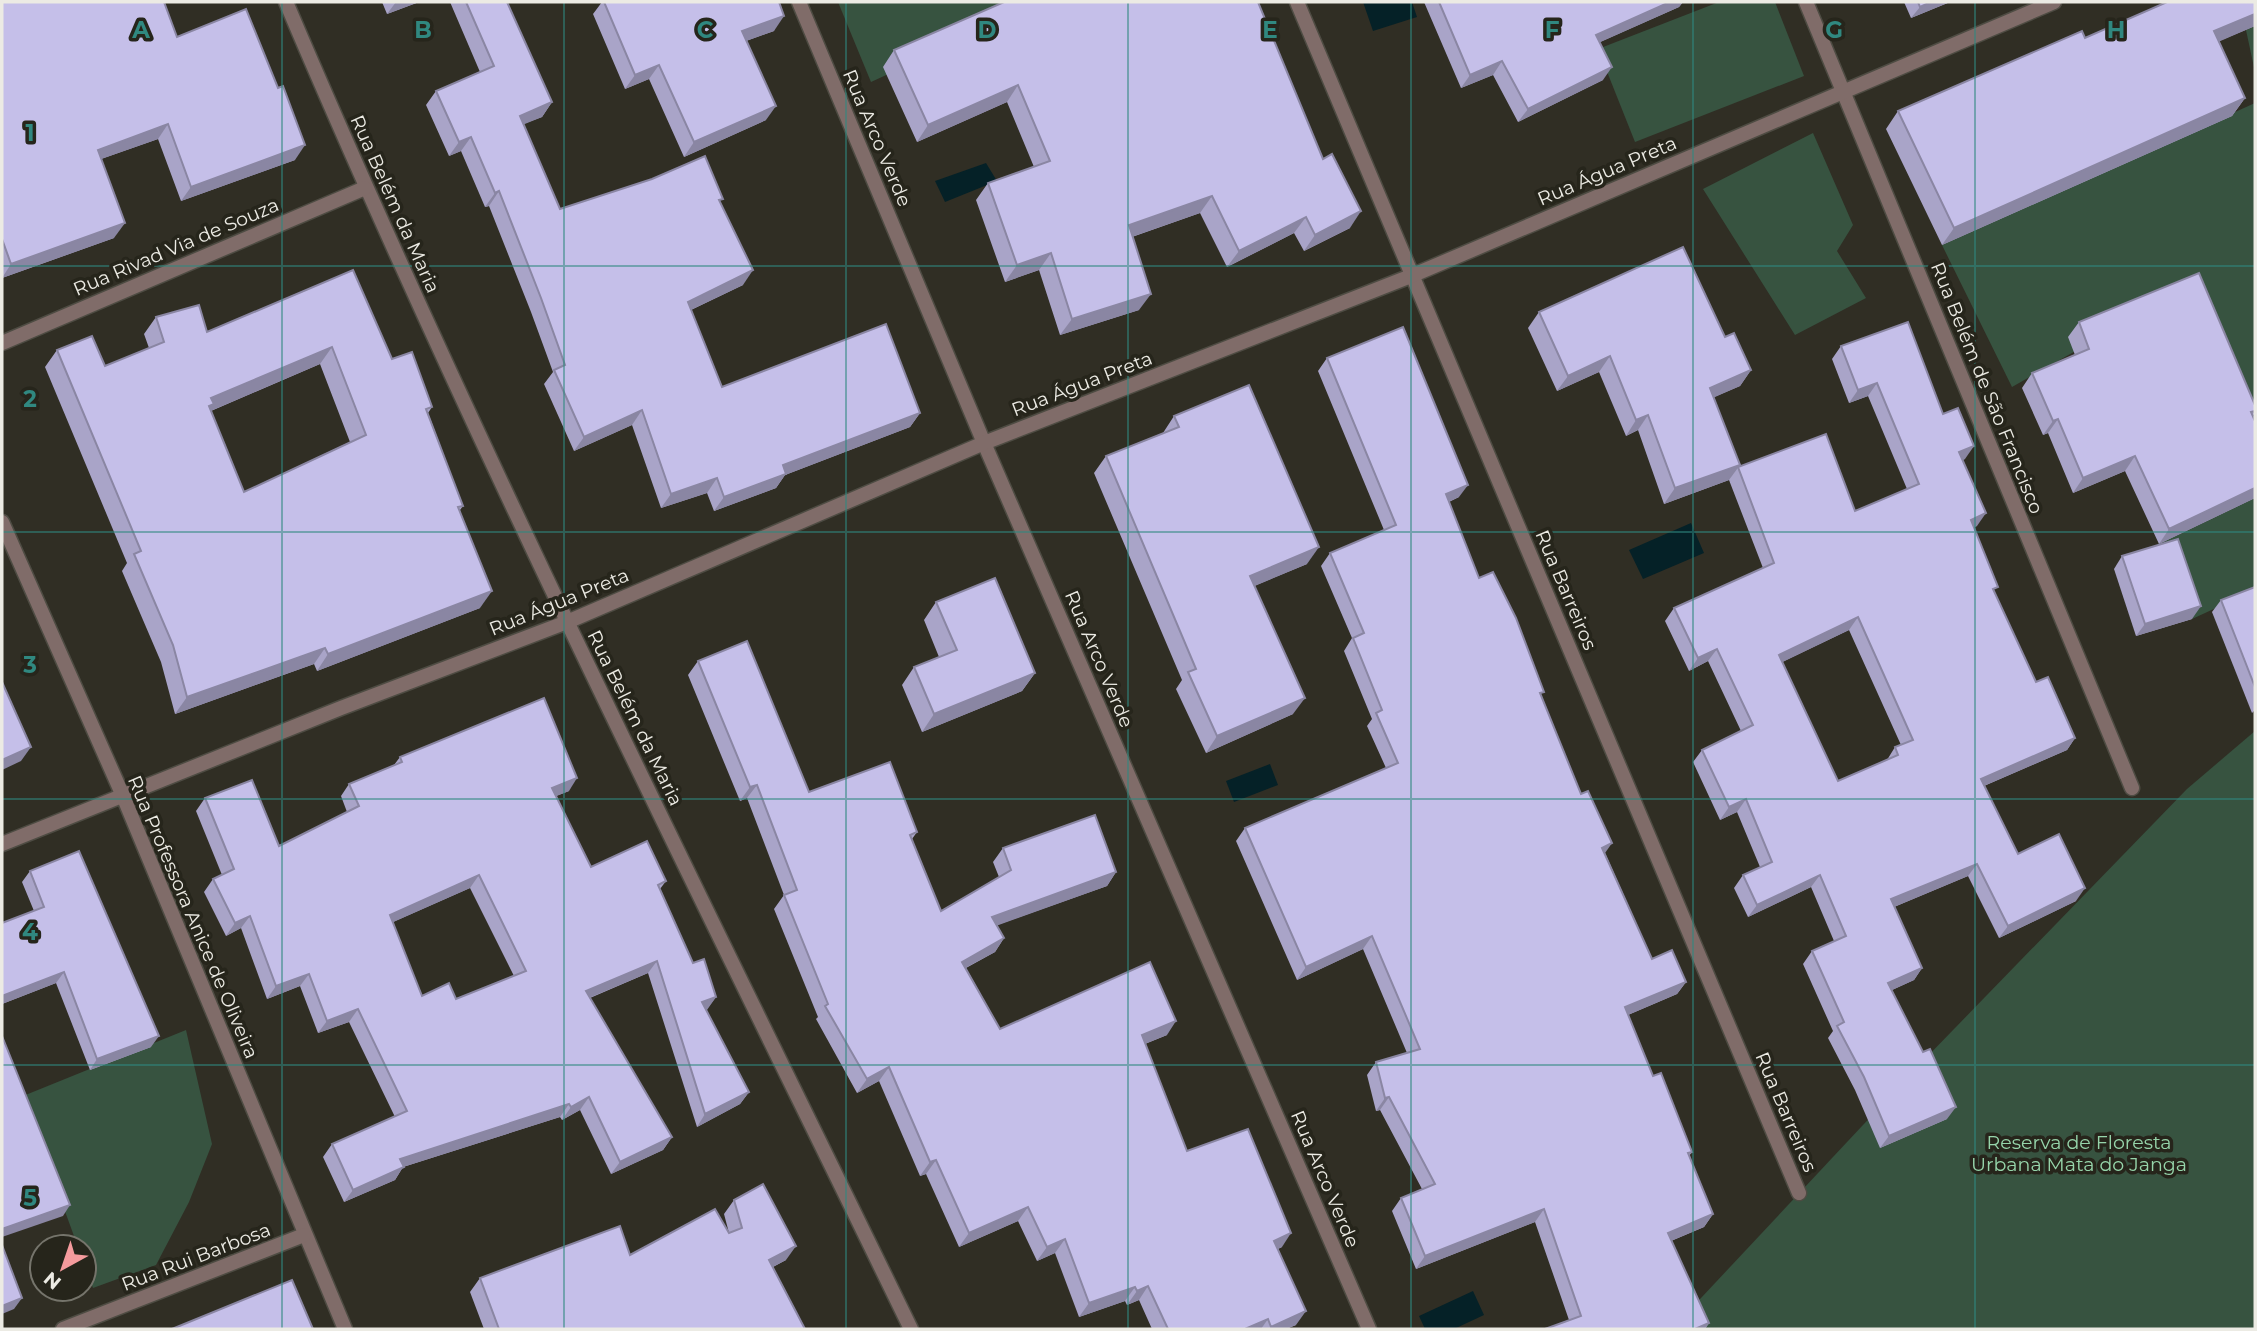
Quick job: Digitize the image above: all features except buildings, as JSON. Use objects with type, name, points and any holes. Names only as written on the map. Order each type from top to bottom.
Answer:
[{"type":"street","name":"Rua Belém da Maria","points":[[286,2],[365,188],[567,621],[911,1329]]},
{"type":"street","name":"Rua Arco Verde","points":[[799,2],[984,443],[1369,1329]]},
{"type":"street","name":"Rua Barreiros","points":[[1297,2],[1799,1193]]},
{"type":"street","name":"Rua Belém de São Francisco","points":[[1806,2],[2132,788]]},
{"type":"street","name":"Rua Água Preta","points":[[2,844],[567,621],[984,443],[1411,276],[2054,2]]},
{"type":"street","name":"Rua Rivad Via de Souza","points":[[2,343],[365,188]]},
{"type":"street","name":"Rua Professora Anice de Oliveira","points":[[2,522],[123,796],[345,1329]]},
{"type":"street","name":"Rua Rui Barbosa","points":[[63,1329],[304,1235]]},
{"type":"green space","points":[[838,2],[1045,2],[871,82]]},
{"type":"green space","points":[[1719,2],[1775,2],[1804,76],[1635,142],[1598,49]]},
{"type":"green space","points":[[2255,26],[2255,72],[2246,30]]},
{"type":"green space","points":[[2255,103],[2255,451],[2188,287],[2012,387],[1942,245]]},
{"type":"green space","points":[[1813,133],[1853,225],[1837,251],[1866,298],[1795,335],[1703,189]]},
{"type":"green space","points":[[2255,498],[2255,590],[2192,619],[2159,544]]},
{"type":"green space","name":"Reserva de Floresta Urbana Mata do Janga","points":[[2255,731],[2255,1329],[1672,1329],[1922,1062],[2187,789]]},
{"type":"green space","points":[[186,1030],[212,1144],[189,1202],[156,1265],[98,1286],[98,1233],[73,1233],[23,1096]]},
{"type":"water","points":[[1363,2],[1412,2],[1417,17],[1373,31]]},
{"type":"water","points":[[986,163],[997,181],[945,202],[935,181]]},
{"type":"water","points":[[1691,523],[1704,553],[1643,579],[1629,550]]},
{"type":"water","points":[[1270,764],[1278,785],[1234,802],[1226,781]]},
{"type":"water","points":[[1473,1291],[1484,1315],[1454,1329],[1425,1329],[1419,1316]]}]
